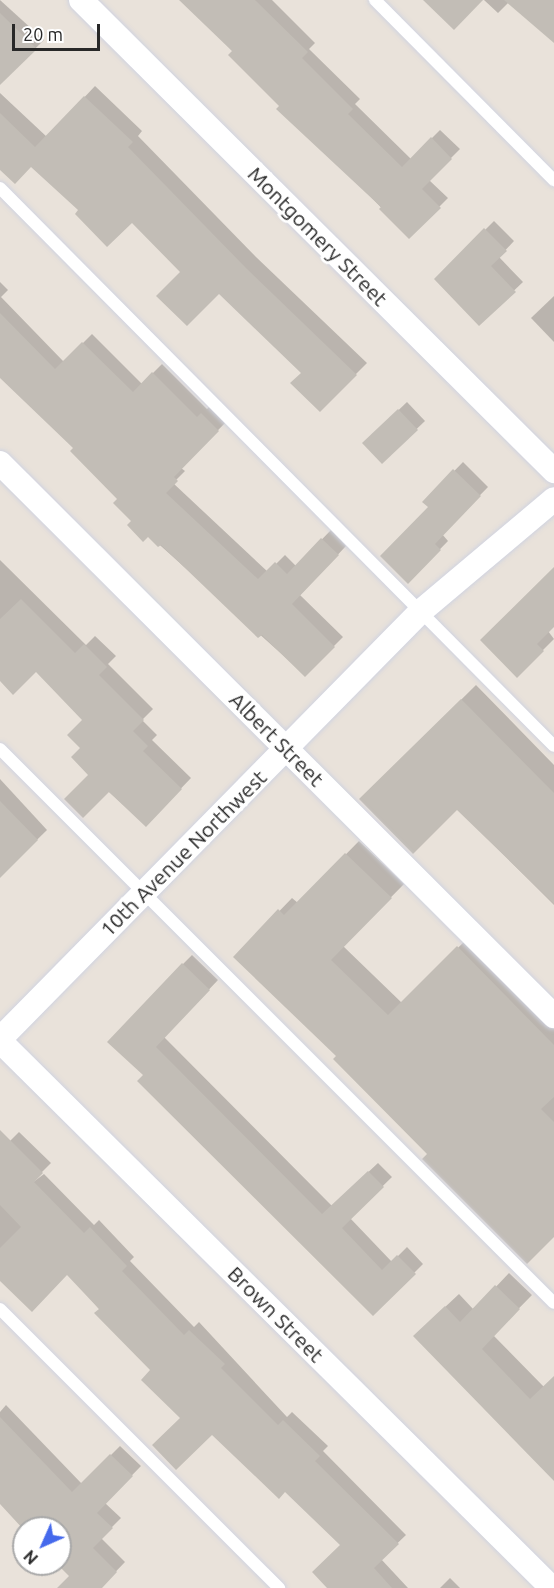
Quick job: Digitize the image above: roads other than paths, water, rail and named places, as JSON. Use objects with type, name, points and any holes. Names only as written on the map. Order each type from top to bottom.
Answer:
[{"type":"street","name":"Montgomery Street","points":[[81,0],[554,471]]},
{"type":"street","name":"Albert Street","points":[[0,463],[554,1016]]},
{"type":"street","name":"10th Avenue Northwest","points":[[0,1040],[420,612],[554,499]]},
{"type":"street","name":"Brown Street","points":[[0,1040],[552,1588]]},
{"type":"lane","points":[[375,0],[554,180]]},
{"type":"lane","points":[[0,188],[554,746]]},
{"type":"lane","points":[[0,749],[554,1303]]},
{"type":"lane","points":[[0,1309],[279,1588]]}]
